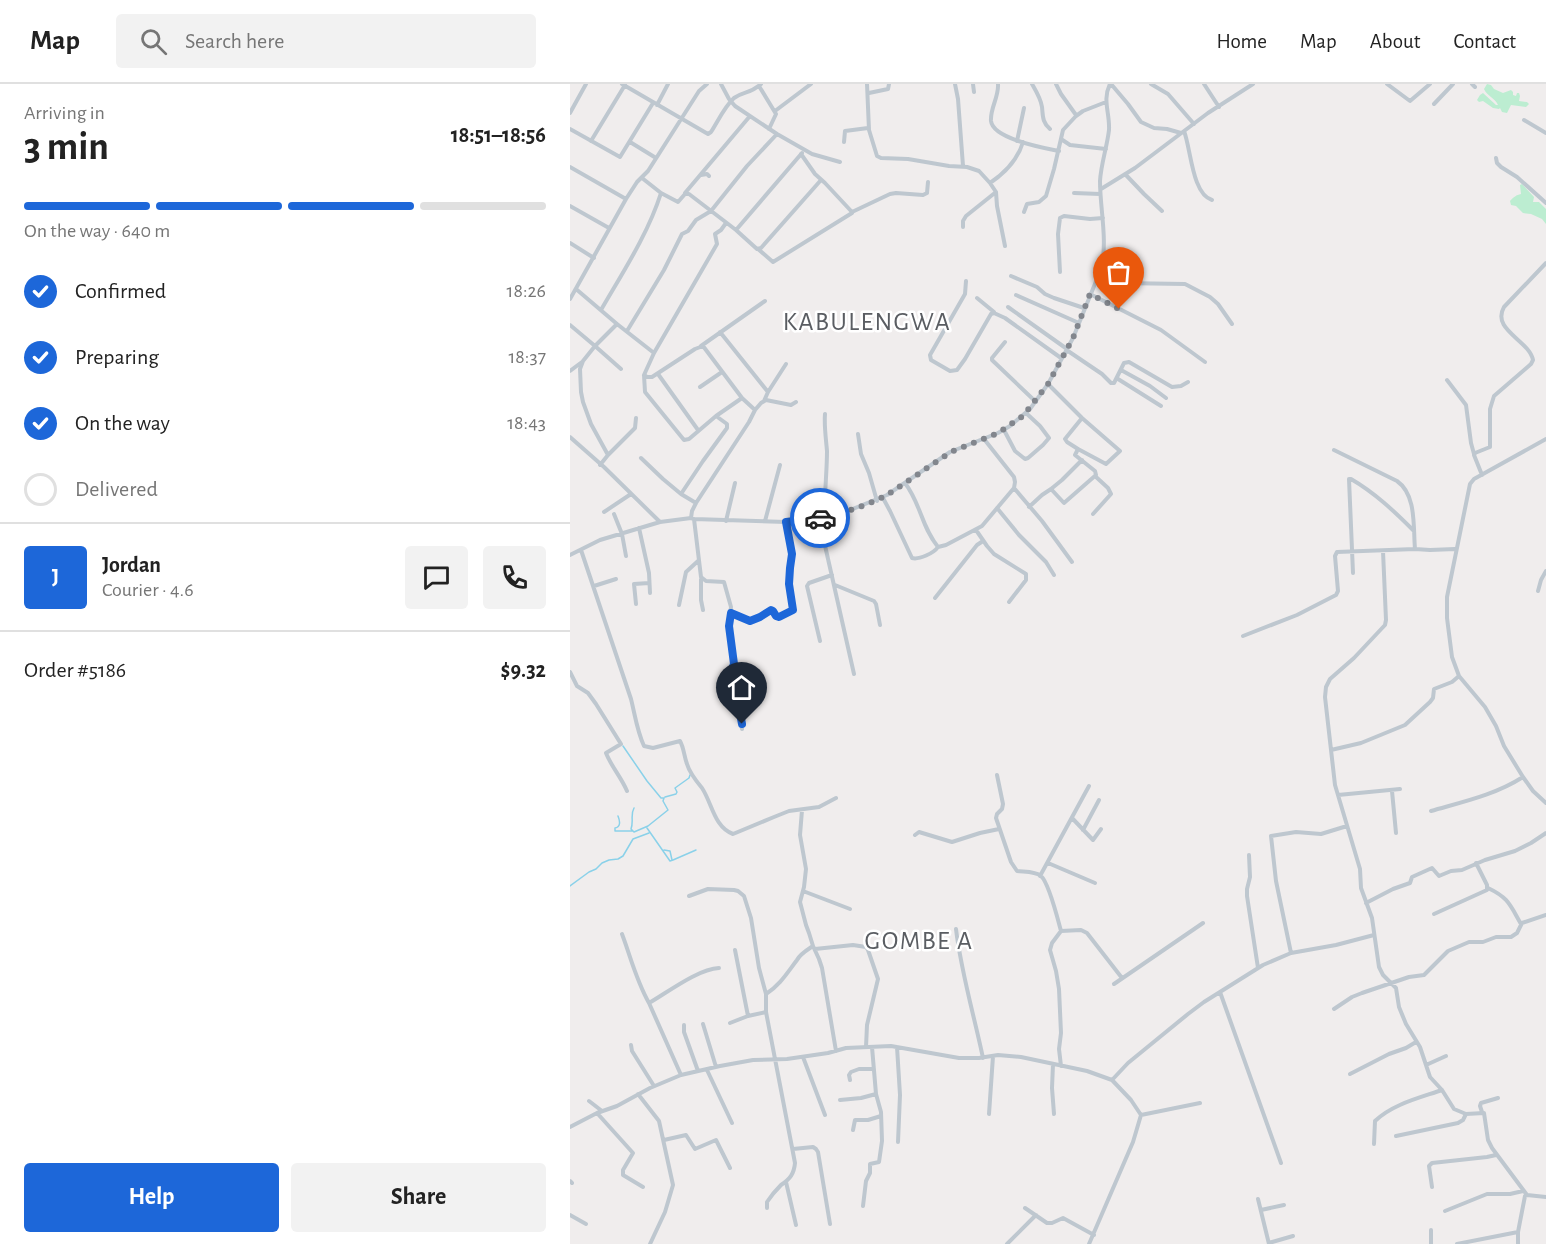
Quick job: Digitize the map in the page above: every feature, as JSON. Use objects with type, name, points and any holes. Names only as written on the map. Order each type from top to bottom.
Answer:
[{"type":"street","points":[[570,113],[586,84]]},
{"type":"street","points":[[570,129],[619,158],[669,84]]},
{"type":"street","points":[[570,299],[626,199],[648,171],[699,90],[707,84]]},
{"type":"street","points":[[722,84],[731,101],[802,151],[840,162]]},
{"type":"street","points":[[775,111],[811,84]]},
{"type":"street","points":[[867,84],[868,128],[879,158],[963,166],[979,171],[996,192],[1005,246]]},
{"type":"street","points":[[868,93],[888,89],[889,84]]},
{"type":"street","points":[[955,84],[963,166]]},
{"type":"street","points":[[973,84],[975,92]]},
{"type":"street","points":[[998,84],[998,93],[993,105],[992,124],[995,129],[1017,141],[1059,151]]},
{"type":"street","points":[[1032,84],[1042,107],[1042,117],[1050,129]]},
{"type":"street","points":[[1056,84],[1076,115]]},
{"type":"street","points":[[570,555],[600,540],[660,522],[693,519],[786,522],[819,519],[843,513],[883,498],[951,452],[1004,430],[1026,413],[1048,384],[1066,351],[1099,275],[1103,258],[1103,218],[1100,192],[1109,128],[1106,96],[1110,84],[1141,122],[1154,128],[1183,132]]},
{"type":"street","points":[[1151,84],[1168,94],[1194,124]]},
{"type":"street","points":[[1203,84],[1219,107]]},
{"type":"street","points":[[1074,193],[1100,192],[1253,84]]},
{"type":"street","points":[[1387,84],[1395,86],[1410,101],[1430,84]]},
{"type":"street","points":[[1434,104],[1453,84]]},
{"type":"street","points":[[591,141],[627,85],[708,134],[731,101],[760,85],[776,115],[769,129]]},
{"type":"street","points":[[1024,212],[1027,204],[1039,202],[1046,196],[1063,130],[1076,115],[1106,102]]},
{"type":"street","points":[[1017,141],[1024,108]]},
{"type":"street","points":[[642,178],[661,193],[678,202],[750,116]]},
{"type":"street","points":[[1524,120],[1546,133]]},
{"type":"street","points":[[844,142],[845,131],[868,128]]},
{"type":"street","points":[[1183,132],[1189,144],[1195,178],[1205,196],[1212,200]]},
{"type":"street","points":[[627,331],[664,270],[682,234],[688,231],[696,220],[711,211],[747,166],[777,134]]},
{"type":"street","points":[[1061,139],[1070,145],[1106,149]]},
{"type":"street","points":[[630,142],[656,158]]},
{"type":"street","points":[[990,183],[1005,171],[1021,149],[1023,142]]},
{"type":"street","points":[[802,151],[815,174],[849,211],[853,212]]},
{"type":"street","points":[[735,230],[802,151]]},
{"type":"street","points":[[1496,158],[1501,167],[1517,177],[1546,203]]},
{"type":"street","points":[[570,167],[626,199]]},
{"type":"street","points":[[1125,174],[1162,211]]},
{"type":"street","points":[[700,175],[709,176]]},
{"type":"street","points":[[758,249],[821,180]]},
{"type":"street","points":[[685,194],[711,211],[773,262],[853,212],[890,194],[923,195],[927,193],[928,182]]},
{"type":"street","points":[[963,226],[966,216],[996,192]]},
{"type":"street","points":[[601,310],[634,253],[661,193]]},
{"type":"street","points":[[570,206],[609,228]]},
{"type":"street","points":[[1060,272],[1058,234],[1060,218],[1064,216],[1103,218]]},
{"type":"street","points":[[726,223],[715,234],[716,244],[654,353],[644,375],[644,388],[646,394],[683,439],[687,440],[716,416],[742,399]]},
{"type":"street","points":[[570,243],[594,258]]},
{"type":"street","points":[[1474,454],[1490,447],[1491,409],[1494,396],[1533,360],[1526,347],[1502,322],[1502,310],[1546,263]]},
{"type":"street","points":[[1099,275],[1104,279],[1120,283],[1185,284],[1210,297],[1232,324]]},
{"type":"street","points":[[1011,276],[1037,287],[1054,298],[1084,308]]},
{"type":"street","points":[[966,281],[965,294],[930,355],[931,360],[950,371],[957,370],[991,314],[994,313]]},
{"type":"street","points":[[576,289],[654,353]]},
{"type":"street","points":[[1090,294],[1161,330],[1205,362]]},
{"type":"street","points":[[1016,295],[1079,323]]},
{"type":"street","points":[[977,298],[994,313],[1005,318],[1062,358]]},
{"type":"street","points":[[644,375],[650,377],[658,374],[765,301]]},
{"type":"street","points":[[1008,308],[1112,383],[1124,363],[1129,362],[1172,387],[1188,382]]},
{"type":"street","points":[[570,371],[583,361],[617,324]]},
{"type":"street","points":[[570,325],[621,369]]},
{"type":"street","points":[[720,332],[768,392]]},
{"type":"street","points":[[1005,342],[992,360],[1036,402]]},
{"type":"street","points":[[701,346],[705,347],[742,399],[754,410]]},
{"type":"street","points":[[583,361],[580,369],[583,402],[608,455]]},
{"type":"street","points":[[703,610],[692,511],[749,422],[754,410],[764,401],[786,364]]},
{"type":"street","points":[[1121,370],[1152,387],[1166,398]]},
{"type":"street","points":[[700,387],[723,372]]},
{"type":"street","points":[[658,374],[698,430]]},
{"type":"street","points":[[1116,379],[1161,406]]},
{"type":"street","points":[[1448,380],[1466,405],[1471,446],[1482,475]]},
{"type":"street","points":[[1048,384],[1120,451],[1106,464],[1065,439],[1082,418]]},
{"type":"street","points":[[764,401],[791,405],[796,402]]},
{"type":"street","points":[[1004,430],[1016,451],[1023,458],[1028,458],[1049,438],[1026,413]]},
{"type":"street","points":[[825,414],[824,431],[827,450],[825,517]]},
{"type":"street","points":[[681,494],[728,428],[727,424],[716,416]]},
{"type":"street","points":[[600,465],[635,428],[636,418]]},
{"type":"street","points":[[858,434],[861,454],[877,501]]},
{"type":"street","points":[[570,437],[660,522]]},
{"type":"street","points":[[883,498],[912,558],[919,558],[976,530],[986,522],[1016,484],[1014,477],[984,439]]},
{"type":"street","points":[[1546,439],[1472,481],[1469,486],[1448,589],[1447,613],[1452,657],[1459,676],[1485,707],[1504,746],[1523,777],[1546,803]]},
{"type":"street","points":[[1078,449],[1075,455],[1095,471],[1095,476],[1111,494],[1093,514]]},
{"type":"street","points":[[1334,450],[1403,486],[1411,507],[1415,549]]},
{"type":"street","points":[[640,458],[681,494],[696,503]]},
{"type":"street","points":[[1029,507],[1082,460]]},
{"type":"street","points":[[765,521],[780,465]]},
{"type":"street","points":[[1051,489],[1064,502],[1095,476]]},
{"type":"street","points":[[1353,573],[1348,481],[1350,479],[1378,497],[1414,531]]},
{"type":"street","points":[[726,521],[735,483]]},
{"type":"street","points":[[905,483],[915,497],[926,529],[938,547]]},
{"type":"street","points":[[1014,488],[1072,562]]},
{"type":"street","points":[[604,512],[631,494]]},
{"type":"street","points":[[997,508],[1019,535],[1046,562],[1054,575]]},
{"type":"street","points":[[614,514],[622,534],[626,556]]},
{"type":"street","points":[[819,519],[854,674]]},
{"type":"street","points":[[731,613],[750,621],[771,610],[779,617],[793,610],[789,584],[792,554],[786,522]]},
{"type":"street","points":[[639,528],[650,593]]},
{"type":"street","points":[[976,530],[994,554],[1026,574],[1026,580],[1009,602]]},
{"type":"street","points":[[935,598],[977,545],[983,541]]},
{"type":"street","points":[[1243,636],[1297,615],[1336,595],[1338,591],[1335,554],[1341,551],[1455,549]]},
{"type":"street","points":[[581,550],[632,699],[637,729],[644,746],[653,748],[680,741],[687,767],[702,789],[720,824],[728,832],[734,834],[774,816],[789,811],[819,807],[836,798]]},
{"type":"street","points":[[1383,551],[1385,625],[1348,664],[1330,679],[1326,687],[1325,696],[1335,785],[1359,869],[1359,880],[1372,918],[1379,967],[1383,975],[1396,988],[1399,1007],[1423,1054],[1430,1077],[1454,1109],[1466,1114],[1482,1112]]},
{"type":"street","points":[[680,605],[686,572],[698,561]]},
{"type":"street","points":[[1538,591],[1546,571]]},
{"type":"street","points":[[820,641],[807,586],[809,583],[832,575]]},
{"type":"street","points":[[594,586],[616,579]]},
{"type":"street","points":[[701,579],[725,583],[731,603],[729,626],[734,664],[732,669],[742,729]]},
{"type":"street","points":[[636,604],[634,584],[649,583]]},
{"type":"street","points":[[834,585],[874,601],[880,625]]},
{"type":"street","points":[[570,672],[577,686],[588,693],[596,704],[621,744],[606,753],[627,790]]},
{"type":"street","points":[[1331,750],[1361,743],[1405,725],[1430,702],[1434,689],[1452,682],[1459,676]]},
{"type":"street","points":[[997,775],[1003,807],[996,816],[1011,862],[1016,869],[1040,876],[1046,885],[1061,931]]},
{"type":"street","points":[[1431,811],[1496,791],[1523,777]]},
{"type":"street","points":[[1040,876],[1089,786]]},
{"type":"street","points":[[1338,795],[1400,789]]},
{"type":"street","points":[[1392,791],[1396,833]]},
{"type":"street","points":[[1083,830],[1100,800]]},
{"type":"street","points":[[802,810],[800,835],[806,869],[800,902],[806,926],[822,968],[836,1051]]},
{"type":"street","points":[[1072,818],[1092,840],[1101,828]]},
{"type":"street","points":[[1291,953],[1276,881],[1270,837],[1296,832],[1321,834],[1347,826]]},
{"type":"street","points":[[915,835],[919,832],[927,833],[952,842],[999,829]]},
{"type":"street","points":[[1366,903],[1410,883],[1412,877],[1430,868],[1433,868],[1440,876],[1451,871],[1462,870],[1476,863],[1515,851],[1546,833]]},
{"type":"street","points":[[1248,855],[1250,873],[1247,896],[1258,968]]},
{"type":"street","points":[[1048,863],[1095,883]]},
{"type":"street","points":[[1476,863],[1488,888],[1506,899],[1521,924]]},
{"type":"street","points":[[1434,914],[1488,888]]},
{"type":"street","points":[[689,896],[708,889],[738,891],[744,896],[751,918],[759,968],[766,994],[766,1012],[795,1157],[795,1168],[786,1182],[767,1202],[767,1208]]},
{"type":"street","points":[[803,891],[849,909]]},
{"type":"street","points":[[1334,1010],[1352,997],[1409,977],[1424,975],[1453,948],[1473,941],[1483,942],[1496,937],[1514,935],[1523,922],[1546,915]]},
{"type":"street","points":[[1114,984],[1203,923]]},
{"type":"street","points":[[956,929],[959,956],[983,1058]]},
{"type":"street","points":[[1061,931],[1081,930],[1087,933],[1122,978]]},
{"type":"street","points":[[1061,931],[1050,950],[1059,989],[1061,1033],[1059,1049],[1062,1066]]},
{"type":"street","points":[[622,934],[636,978],[681,1075]]},
{"type":"street","points":[[1112,1080],[1135,1057],[1188,1014],[1276,958],[1374,935]]},
{"type":"street","points":[[766,994],[782,980],[799,957],[814,948],[853,945],[866,947],[878,979],[867,1025],[866,1047]]},
{"type":"street","points":[[735,950],[748,1016]]},
{"type":"street","points":[[649,1003],[699,974],[719,968]]},
{"type":"street","points":[[1220,992],[1281,1163]]},
{"type":"street","points":[[730,1023],[766,1012]]},
{"type":"street","points":[[703,1023],[716,1067]]},
{"type":"street","points":[[684,1025],[684,1032],[698,1071]]},
{"type":"street","points":[[1350,1074],[1416,1042]]},
{"type":"street","points":[[631,1045],[632,1051],[654,1086]]},
{"type":"street","points":[[570,1127],[681,1075],[753,1060],[803,1057],[866,1047],[897,1047],[969,1058],[1021,1057],[1087,1071],[1112,1080],[1131,1100],[1141,1115]]},
{"type":"street","points":[[863,1206],[870,1164],[879,1162],[882,1141],[872,1047]]},
{"type":"street","points":[[897,1047],[900,1095],[898,1142]]},
{"type":"street","points":[[989,1114],[993,1056]]},
{"type":"street","points":[[1425,1065],[1446,1056]]},
{"type":"street","points":[[803,1057],[825,1115]]},
{"type":"street","points":[[1053,1064],[1054,1114]]},
{"type":"street","points":[[850,1080],[851,1072],[874,1069]]},
{"type":"street","points":[[707,1070],[732,1123]]},
{"type":"street","points":[[1374,1144],[1375,1121],[1386,1112],[1442,1090]]},
{"type":"street","points":[[638,1094],[657,1117],[673,1185],[666,1212],[650,1244]]},
{"type":"street","points":[[840,1100],[876,1094]]},
{"type":"street","points":[[1498,1098],[1481,1103],[1480,1106],[1486,1119],[1488,1140],[1496,1155],[1527,1195],[1546,1197]]},
{"type":"street","points":[[589,1101],[602,1111]]},
{"type":"street","points":[[1141,1115],[1200,1103]]},
{"type":"street","points":[[597,1113],[633,1153],[623,1170],[623,1175],[643,1187]]},
{"type":"street","points":[[1396,1136],[1458,1123],[1466,1114]]},
{"type":"street","points":[[1089,1244],[1133,1142],[1141,1115]]},
{"type":"street","points":[[853,1130],[855,1120],[868,1120],[881,1116]]},
{"type":"street","points":[[664,1140],[686,1135],[695,1149],[716,1140],[730,1168]]},
{"type":"street","points":[[793,1149],[813,1148],[818,1152],[830,1224]]},
{"type":"street","points":[[1432,1188],[1429,1166],[1432,1163],[1496,1155]]},
{"type":"street","points":[[786,1182],[796,1225]]},
{"type":"street","points":[[1445,1211],[1486,1194],[1510,1194],[1523,1191]]},
{"type":"street","points":[[1518,1244],[1524,1199],[1527,1195]]},
{"type":"street","points":[[1258,1199],[1269,1243],[1293,1236]]},
{"type":"street","points":[[1261,1210],[1284,1205]]},
{"type":"street","points":[[1025,1208],[1050,1224],[1063,1218],[1094,1235]]},
{"type":"street","points":[[570,1215],[586,1224]]},
{"type":"street","points":[[1007,1244],[1036,1215]]},
{"type":"street","points":[[1431,1230],[1431,1244]]},
{"type":"street","points":[[1457,1244],[1518,1232]]},
{"type":"green space","points":[[1487,84],[1503,93],[1511,90],[1516,96],[1519,93],[1519,101],[1529,104],[1526,107],[1511,105],[1507,113],[1483,101],[1479,102],[1477,100],[1483,93],[1498,105],[1484,89]]},
{"type":"green space","points":[[1522,184],[1534,197],[1533,202],[1539,202],[1546,209],[1546,224],[1542,219],[1523,213],[1516,206],[1511,205],[1510,201],[1521,194],[1520,185]]},
{"type":"waterway","points":[[623,746],[647,781],[661,798],[664,798],[663,801],[668,810],[648,826],[634,832],[631,829],[634,808]]},
{"type":"waterway","points":[[665,797],[676,794],[675,788],[690,775]]},
{"type":"waterway","points":[[618,816],[620,824],[615,831],[632,831]]},
{"type":"waterway","points":[[647,828],[670,861],[673,860]]},
{"type":"waterway","points":[[570,886],[602,863],[623,856],[633,839],[649,833]]},
{"type":"waterway","points":[[664,850],[670,851],[672,860],[696,850]]},
{"type":"way so far","points":[[820,518],[877,501],[929,468],[945,455],[1010,426],[1030,409],[1048,384],[1073,338],[1090,294],[1119,309]]},
{"type":"district","name":"KABULENGWA","points":[[867,322]]},
{"type":"district","name":"GOMBE A","points":[[919,941]]},
{"type":"route","points":[[742,724],[732,669],[734,664],[729,626],[731,613],[750,621],[771,610],[779,617],[793,610],[789,584],[792,554],[786,522],[820,518]]}]
